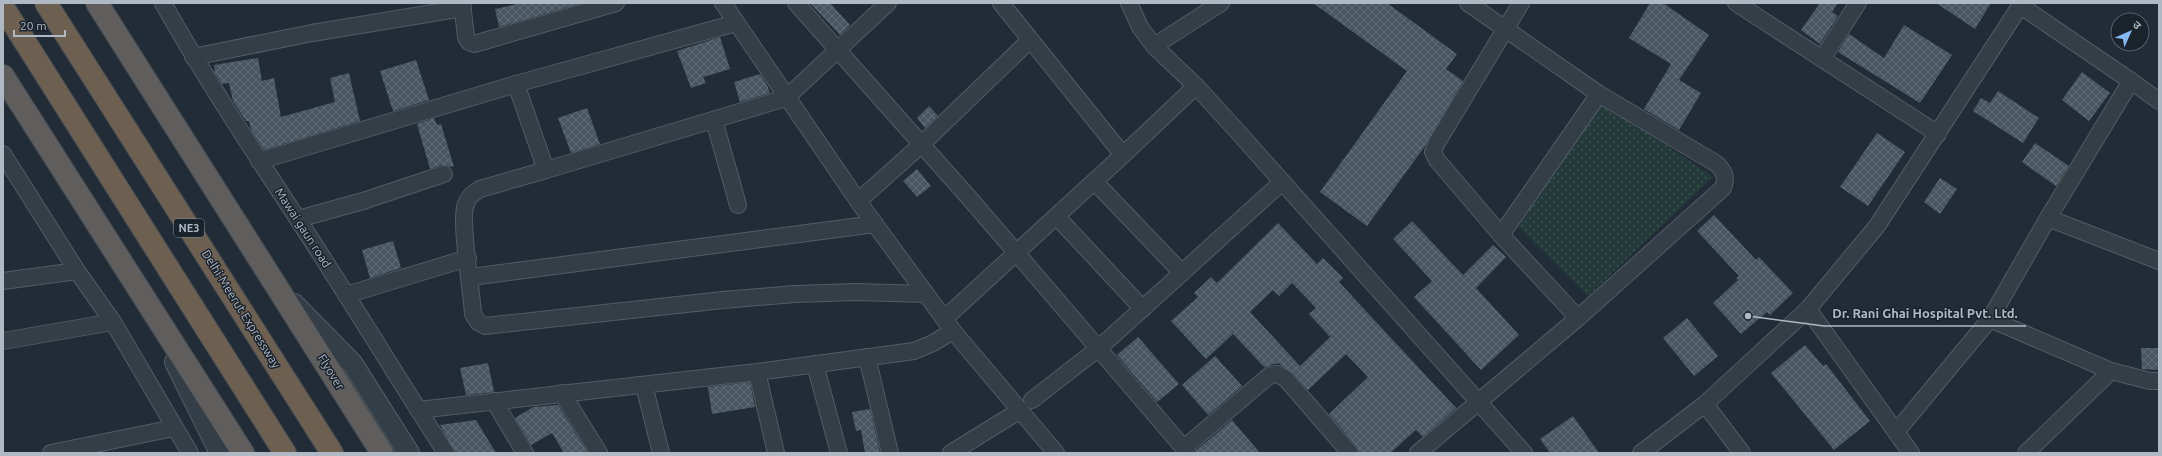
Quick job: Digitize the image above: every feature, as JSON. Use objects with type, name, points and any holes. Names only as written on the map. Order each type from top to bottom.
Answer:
[{"type":"highway","name":"Delhi-Meerut Expressway","points":[[46,3],[332,453]]},
{"type":"highway","name":"Flyover","points":[[102,6],[382,453]]},
{"type":"highway","points":[[3,7],[285,453]]},
{"type":"highway","points":[[3,76],[243,453]]},
{"type":"street","name":"Mawai gaun road","points":[[163,3],[193,57],[346,294],[446,453]]},
{"type":"street","points":[[193,57],[312,33],[462,6],[466,37],[469,42],[474,44],[616,3]]},
{"type":"street","points":[[723,3],[786,98],[926,294],[949,325],[1019,411],[1056,453]]},
{"type":"street","points":[[796,3],[836,50],[922,144],[1186,451],[1270,375],[1278,374],[1286,379],[1350,453]]},
{"type":"street","points":[[888,3],[786,98],[652,137],[471,194],[465,205],[463,222],[474,314],[478,322],[485,326],[494,326],[642,308],[788,294],[856,292],[926,294]]},
{"type":"street","points":[[1001,3],[1123,156]]},
{"type":"street","points":[[1129,3],[1140,27],[1154,46],[1196,86],[1524,453]]},
{"type":"street","points":[[1154,46],[1221,3]]},
{"type":"street","points":[[1418,453],[1578,318],[1723,188],[1726,180],[1724,172],[1717,164],[1599,94],[1507,28],[1468,3]]},
{"type":"street","points":[[1522,3],[1436,144],[1434,152],[1437,160],[1501,235],[1578,318]]},
{"type":"street","points":[[1736,3],[1938,134]]},
{"type":"street","points":[[1822,59],[1858,3]]},
{"type":"street","points":[[1642,453],[1704,404],[1808,309],[1877,226],[2022,4],[2159,101]]},
{"type":"street","points":[[259,161],[516,84],[736,23]]},
{"type":"street","points":[[865,195],[922,144],[1030,40]]},
{"type":"street","points":[[1896,432],[1990,319],[2048,218],[2131,81]]},
{"type":"street","points":[[516,84],[546,170]]},
{"type":"street","points":[[418,410],[757,372],[914,351],[933,344],[949,325],[1017,254],[1196,86]]},
{"type":"street","points":[[1501,235],[1599,94]]},
{"type":"street","points":[[714,120],[738,205]]},
{"type":"street","points":[[3,154],[9,178],[113,322],[190,453]]},
{"type":"street","points":[[298,219],[363,201],[444,174]]},
{"type":"street","points":[[1095,182],[1182,273]]},
{"type":"street","points":[[1032,400],[1099,348],[1282,182]]},
{"type":"street","points":[[1057,217],[1143,308]]},
{"type":"street","points":[[2048,218],[2159,261]]},
{"type":"street","points":[[470,277],[875,224]]},
{"type":"street","points":[[346,294],[468,258]]},
{"type":"street","points":[[3,281],[77,271]]},
{"type":"street","points":[[280,290],[352,363],[409,453]]},
{"type":"street","points":[[144,298],[220,453]]},
{"type":"street","points":[[1808,309],[1911,453]]},
{"type":"street","points":[[1990,319],[2111,371],[2150,381],[2159,381]]},
{"type":"street","points":[[3,341],[113,322]]},
{"type":"street","points":[[867,357],[890,453]]},
{"type":"street","points":[[815,364],[839,453]]},
{"type":"street","points":[[2026,453],[2111,371]]},
{"type":"street","points":[[757,372],[776,453]]},
{"type":"street","points":[[644,385],[661,453]]},
{"type":"street","points":[[562,393],[599,453]]},
{"type":"street","points":[[494,401],[525,453]]},
{"type":"street","points":[[1704,404],[1742,453]]},
{"type":"street","points":[[951,453],[1019,411]]},
{"type":"street","points":[[51,453],[174,428]]},
{"type":"green space","points":[[1600,100],[1713,177],[1588,296],[1516,225]]},
{"type":"building","points":[[522,3],[579,4],[499,27],[495,9]]},
{"type":"building","points":[[810,3],[830,3],[850,25],[840,35]]},
{"type":"building","points":[[1313,3],[1387,3],[1457,54],[1446,69],[1463,81],[1425,146],[1367,226],[1320,192],[1407,71]]},
{"type":"building","points":[[1650,3],[1663,3],[1709,35],[1679,80],[1701,93],[1679,130],[1644,109],[1671,64],[1629,38]]},
{"type":"building","points":[[1820,3],[1838,3],[1832,12],[1838,16],[1820,44],[1801,30]]},
{"type":"building","points":[[1936,3],[1991,3],[1975,29]]},
{"type":"building","points":[[1904,25],[1952,55],[1920,103],[1838,52],[1849,34],[1884,58]]},
{"type":"building","points":[[720,37],[730,69],[703,77],[706,83],[691,88],[677,51]]},
{"type":"building","points":[[258,58],[262,81],[274,78],[281,117],[335,102],[330,78],[349,73],[360,121],[264,150],[251,130],[249,121],[246,121],[233,101],[229,83],[222,84],[215,73],[214,65]]},
{"type":"building","points":[[416,60],[429,100],[393,111],[380,71]]},
{"type":"building","points":[[2082,72],[2110,93],[2089,121],[2062,100]]},
{"type":"building","points":[[760,74],[770,93],[740,102],[734,82]]},
{"type":"building","points":[[1998,91],[2039,118],[2023,143],[1973,111],[1981,98],[1990,103]]},
{"type":"building","points":[[929,106],[938,116],[925,128],[917,118]]},
{"type":"building","points":[[587,108],[600,144],[571,153],[558,118]]},
{"type":"building","points":[[434,118],[437,125],[441,124],[454,167],[441,165],[430,169],[417,124]]},
{"type":"building","points":[[1877,133],[1905,152],[1868,206],[1840,187]]},
{"type":"building","points":[[2035,143],[2069,166],[2056,186],[2022,162]]},
{"type":"building","points":[[917,169],[931,186],[917,197],[903,181]]},
{"type":"building","points":[[1940,178],[1957,189],[1940,214],[1924,202]]},
{"type":"building","points":[[1714,215],[1756,260],[1759,257],[1793,293],[1770,315],[1767,312],[1741,334],[1713,303],[1738,280],[1736,278],[1739,276],[1697,231]]},
{"type":"building","points":[[1412,221],[1463,275],[1493,245],[1506,257],[1476,288],[1519,335],[1481,370],[1414,297],[1432,281],[1393,239]]},
{"type":"building","points":[[1278,223],[1317,264],[1323,258],[1343,278],[1339,282],[1456,408],[1423,437],[1416,430],[1390,453],[1359,453],[1357,447],[1329,414],[1368,377],[1346,354],[1308,390],[1293,373],[1278,363],[1264,367],[1233,334],[1206,359],[1171,321],[1198,297],[1194,293],[1211,277],[1217,283]],"holes":[[[1292,283],[1316,308],[1309,314],[1330,337],[1300,366],[1250,312],[1273,290],[1279,296]]]},
{"type":"building","points":[[393,241],[401,268],[370,278],[362,250]]},
{"type":"building","points":[[1687,318],[1718,356],[1694,376],[1663,338]]},
{"type":"building","points":[[1138,337],[1179,384],[1157,402],[1117,355]]},
{"type":"building","points":[[1805,345],[1823,366],[1826,364],[1870,421],[1834,450],[1771,373]]},
{"type":"building","points":[[2141,348],[2159,348],[2159,370],[2142,369]]},
{"type":"building","points":[[1215,356],[1242,386],[1208,415],[1182,385]]},
{"type":"building","points":[[488,363],[494,392],[466,395],[460,368]]},
{"type":"building","points":[[750,382],[755,407],[712,414],[708,387]]},
{"type":"building","points":[[558,405],[588,453],[564,453],[552,433],[531,445],[515,418],[533,407]]},
{"type":"building","points":[[870,409],[880,453],[865,453],[861,430],[856,431],[852,412]]},
{"type":"building","points":[[1573,416],[1599,453],[1550,453],[1540,439]]},
{"type":"building","points":[[476,420],[496,453],[455,453],[440,425]]},
{"type":"building","points":[[1232,420],[1260,453],[1197,453],[1197,450]]},
{"type":"place","name":"Dr. Rani Ghai Hospital Pvt. Ltd.","points":[[1748,316]]}]
